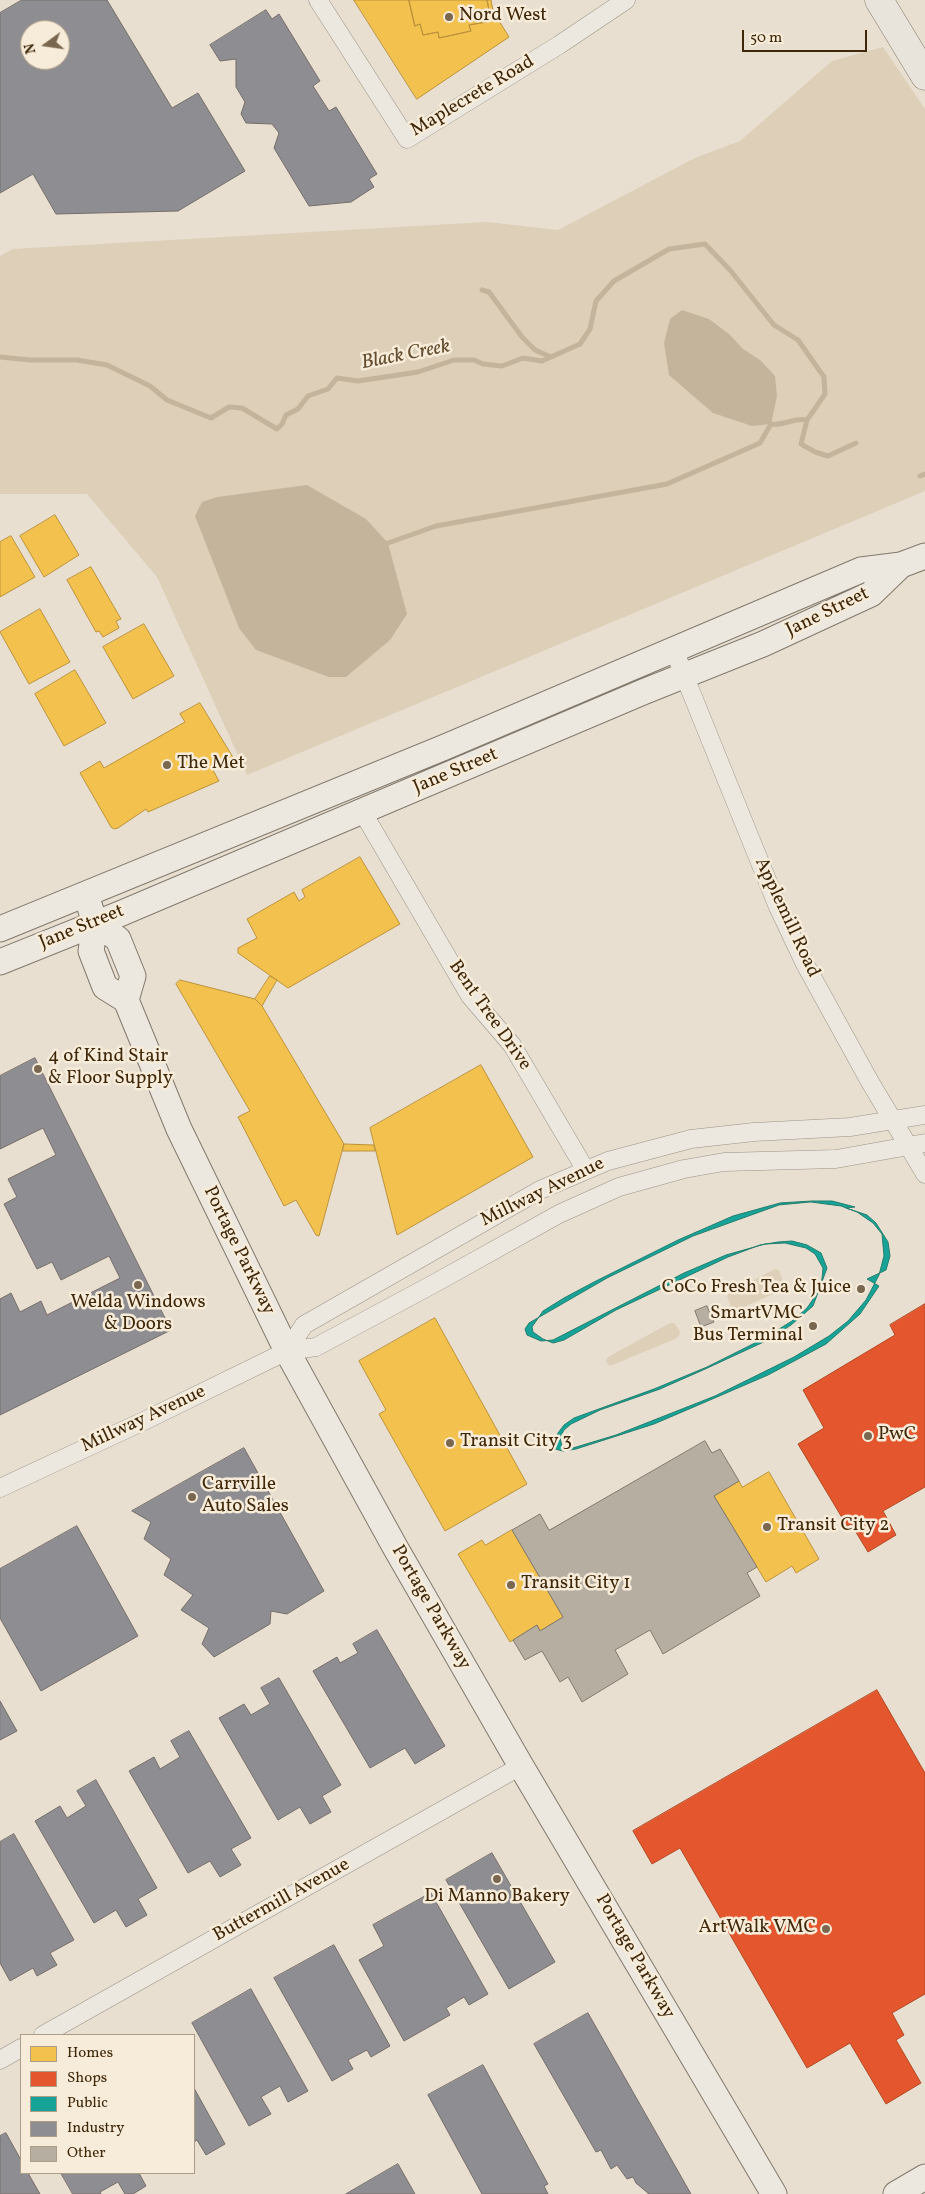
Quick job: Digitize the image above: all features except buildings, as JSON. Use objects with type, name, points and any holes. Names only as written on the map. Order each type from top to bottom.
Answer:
[{"type":"main road","points":[[879,0],[925,76]]},
{"type":"main road","name":"Jane Street","points":[[0,929],[445,748],[861,570],[901,565],[925,556]]},
{"type":"main road","name":"Jane Street","points":[[0,962],[764,644],[871,594],[901,565]]},
{"type":"main road","points":[[86,895],[95,923]]},
{"type":"main road","name":"Portage Parkway","points":[[95,923],[118,939],[133,976],[126,1000],[178,1129],[287,1351],[521,1766],[774,2194]]},
{"type":"main road","points":[[896,2194],[925,2177]]},
{"type":"street","name":"Maplecrete Road","points":[[318,0],[407,139],[559,45],[626,0]]},
{"type":"street","name":"Applemill Road","points":[[674,650],[778,907],[805,964],[870,1082],[895,1121],[917,1143],[925,1174]]},
{"type":"street","name":"Bent Tree Drive","points":[[362,811],[470,996],[512,1045],[585,1169]]},
{"type":"street","name":"Millway Avenue","points":[[287,1351],[304,1325],[540,1190],[608,1160],[691,1139],[754,1132],[850,1127],[925,1115]]},
{"type":"street","name":"Millway Avenue","points":[[0,1488],[146,1420],[287,1351],[316,1347],[559,1214],[619,1187],[684,1169],[724,1162],[836,1159],[917,1143]]},
{"type":"street","name":"Buttermill Avenue","points":[[45,2034],[521,1766]]},
{"type":"street","points":[[0,2060],[20,2049]]},
{"type":"shaded area","points":[[883,47],[925,109],[925,491],[247,775],[157,577],[87,494],[0,494],[0,256],[13,249],[487,222],[558,230],[695,158],[740,141],[832,61]]},
{"type":"shaded area","points":[[682,310],[709,319],[729,334],[743,349],[760,360],[775,376],[777,396],[771,424],[752,426],[713,413],[669,375],[664,343],[670,319]]},
{"type":"shaded area","points":[[307,485],[366,519],[388,543],[407,614],[390,640],[346,677],[329,677],[256,650],[239,628],[195,516],[202,502],[217,497]]},
{"type":"shaded area","points":[[775,1269],[779,1270],[784,1284],[782,1290],[737,1310],[732,1309],[727,1296],[729,1293]]},
{"type":"shaded area","points":[[670,1323],[674,1323],[680,1331],[679,1336],[675,1339],[610,1366],[606,1362],[608,1357]]},
{"type":"waterway","name":"Black Creek","points":[[0,357],[30,360],[77,360],[107,365],[150,386],[167,400],[211,418],[229,407],[242,408],[277,429],[282,424],[286,415],[298,409],[308,396],[328,389],[337,378],[358,381],[418,372],[454,360],[474,360],[483,364],[502,366],[523,358],[542,361],[580,344],[590,329],[596,301],[614,281],[669,249],[705,244],[730,270],[774,325],[798,340],[824,377],[825,394],[807,420],[801,444],[815,452],[828,456],[856,443]]},
{"type":"waterway","points":[[482,290],[489,292],[522,337],[535,350],[551,357]]},
{"type":"waterway","points":[[388,543],[436,526],[667,484],[760,443],[771,424],[781,424],[802,419],[807,420]]},
{"type":"waterway","name":"Black Creek","points":[[920,476],[925,474]]},
{"type":"place","name":"Nord West","points":[[449,17]]},
{"type":"place","name":"The Met","points":[[167,765]]},
{"type":"place","name":"4 of Kind Stair & Floor Supply","points":[[38,1069]]},
{"type":"place","name":"Welda Windows & Doors","points":[[138,1285]]},
{"type":"place","name":"CoCo Fresh Tea & Juice","points":[[861,1289]]},
{"type":"place","name":"SmartVMC Bus Terminal","points":[[813,1326]]},
{"type":"place","name":"PwC","points":[[868,1436]]},
{"type":"place","name":"Transit City 3","points":[[450,1443]]},
{"type":"place","name":"Carrville Auto Sales","points":[[192,1497]]},
{"type":"place","name":"Transit City 2","points":[[767,1527]]},
{"type":"place","name":"Transit City 1","points":[[511,1585]]},
{"type":"place","name":"Di Manno Bakery","points":[[497,1879]]},
{"type":"place","name":"ArtWalk VMC","points":[[826,1929]]}]
